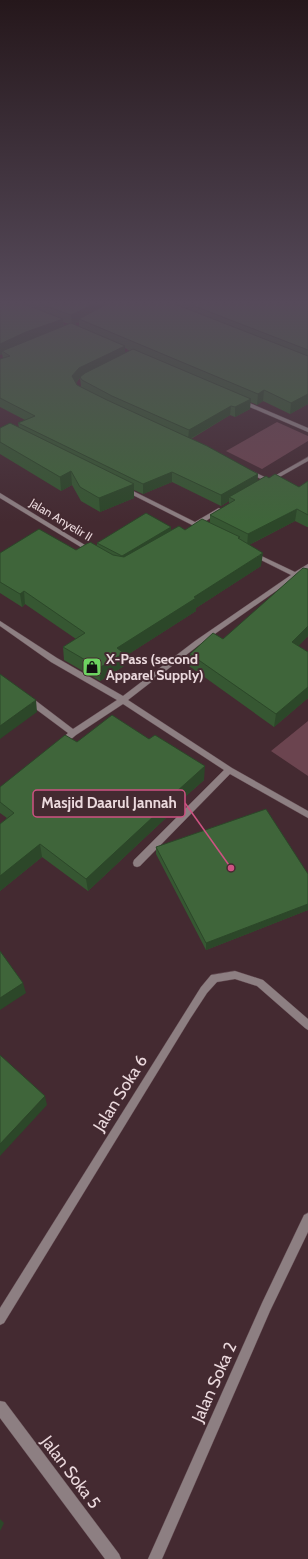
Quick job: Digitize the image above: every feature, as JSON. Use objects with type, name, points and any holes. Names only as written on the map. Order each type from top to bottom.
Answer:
[{"type":"street","points":[[235,399],[308,430]]},
{"type":"street","points":[[262,485],[308,459]]},
{"type":"street","points":[[240,467],[269,481]]},
{"type":"street","points":[[117,485],[201,528]]},
{"type":"street","name":"Jalan Anyelir II","points":[[0,495],[96,554]]},
{"type":"street","points":[[188,528],[222,508]]},
{"type":"street","points":[[248,552],[296,575],[308,578]]},
{"type":"street","points":[[54,748],[73,733],[122,700],[197,643],[308,566]]},
{"type":"street","points":[[0,623],[54,660],[122,700],[229,770],[308,815]]},
{"type":"street","points":[[24,697],[73,733]]},
{"type":"street","points":[[137,863],[229,770]]},
{"type":"street","name":"Jalan Soka 6","points":[[0,1318],[187,1016],[204,990],[214,978],[235,976],[260,983],[307,1022]]},
{"type":"street","name":"Jalan Soka 2","points":[[155,1559],[266,1307],[308,1219]]},
{"type":"street","name":"Jalan Soka 5","points":[[0,1407],[114,1559]]},
{"type":"shaded area","points":[[277,422],[308,436],[308,441],[262,469],[226,451]]},
{"type":"shaded area","points":[[308,721],[308,776],[271,751]]},
{"type":"building","points":[[0,377],[72,377],[77,385],[207,446],[258,474],[221,495],[172,472],[143,484],[18,423],[35,416],[0,398]]},
{"type":"building","points":[[80,377],[198,377],[251,399],[235,407],[231,406],[189,430],[112,396],[82,380]]},
{"type":"building","points":[[217,377],[308,377],[308,394],[291,403],[264,390],[258,394]]},
{"type":"building","points":[[10,423],[134,484],[99,498],[80,487],[71,471],[60,477],[0,442],[0,428]]},
{"type":"building","points":[[275,474],[299,487],[308,481],[308,515],[297,509],[248,534],[210,515],[235,500],[229,497],[266,476],[269,478]]},
{"type":"building","points":[[146,513],[171,527],[122,556],[97,543]]},
{"type":"building","points":[[202,519],[240,537],[238,538],[263,553],[117,648],[124,653],[99,668],[63,647],[85,633],[24,591],[20,594],[0,582],[0,553],[39,529],[76,550],[90,542],[113,555],[124,557],[179,526],[185,530]]},
{"type":"building","points":[[303,568],[308,569],[308,626],[292,642],[308,652],[308,687],[276,714],[190,654],[213,633],[223,639]]},
{"type":"building","points":[[0,674],[36,700],[0,726]]},
{"type":"building","points":[[112,715],[149,739],[155,735],[205,766],[166,801],[168,803],[86,879],[40,844],[0,876],[0,824],[14,813],[0,802],[0,787],[65,735],[77,742]]},
{"type":"building","points":[[266,809],[308,874],[308,904],[206,943],[156,847]]},
{"type":"building","points":[[0,951],[23,983],[0,998]]},
{"type":"building","points":[[0,1055],[45,1096],[0,1144]]},
{"type":"place","name":"X-Pass (second Apparel Supply)","points":[[92,667]]},
{"type":"place","name":"Masjid Daarul Jannah","points":[[231,868]]}]
